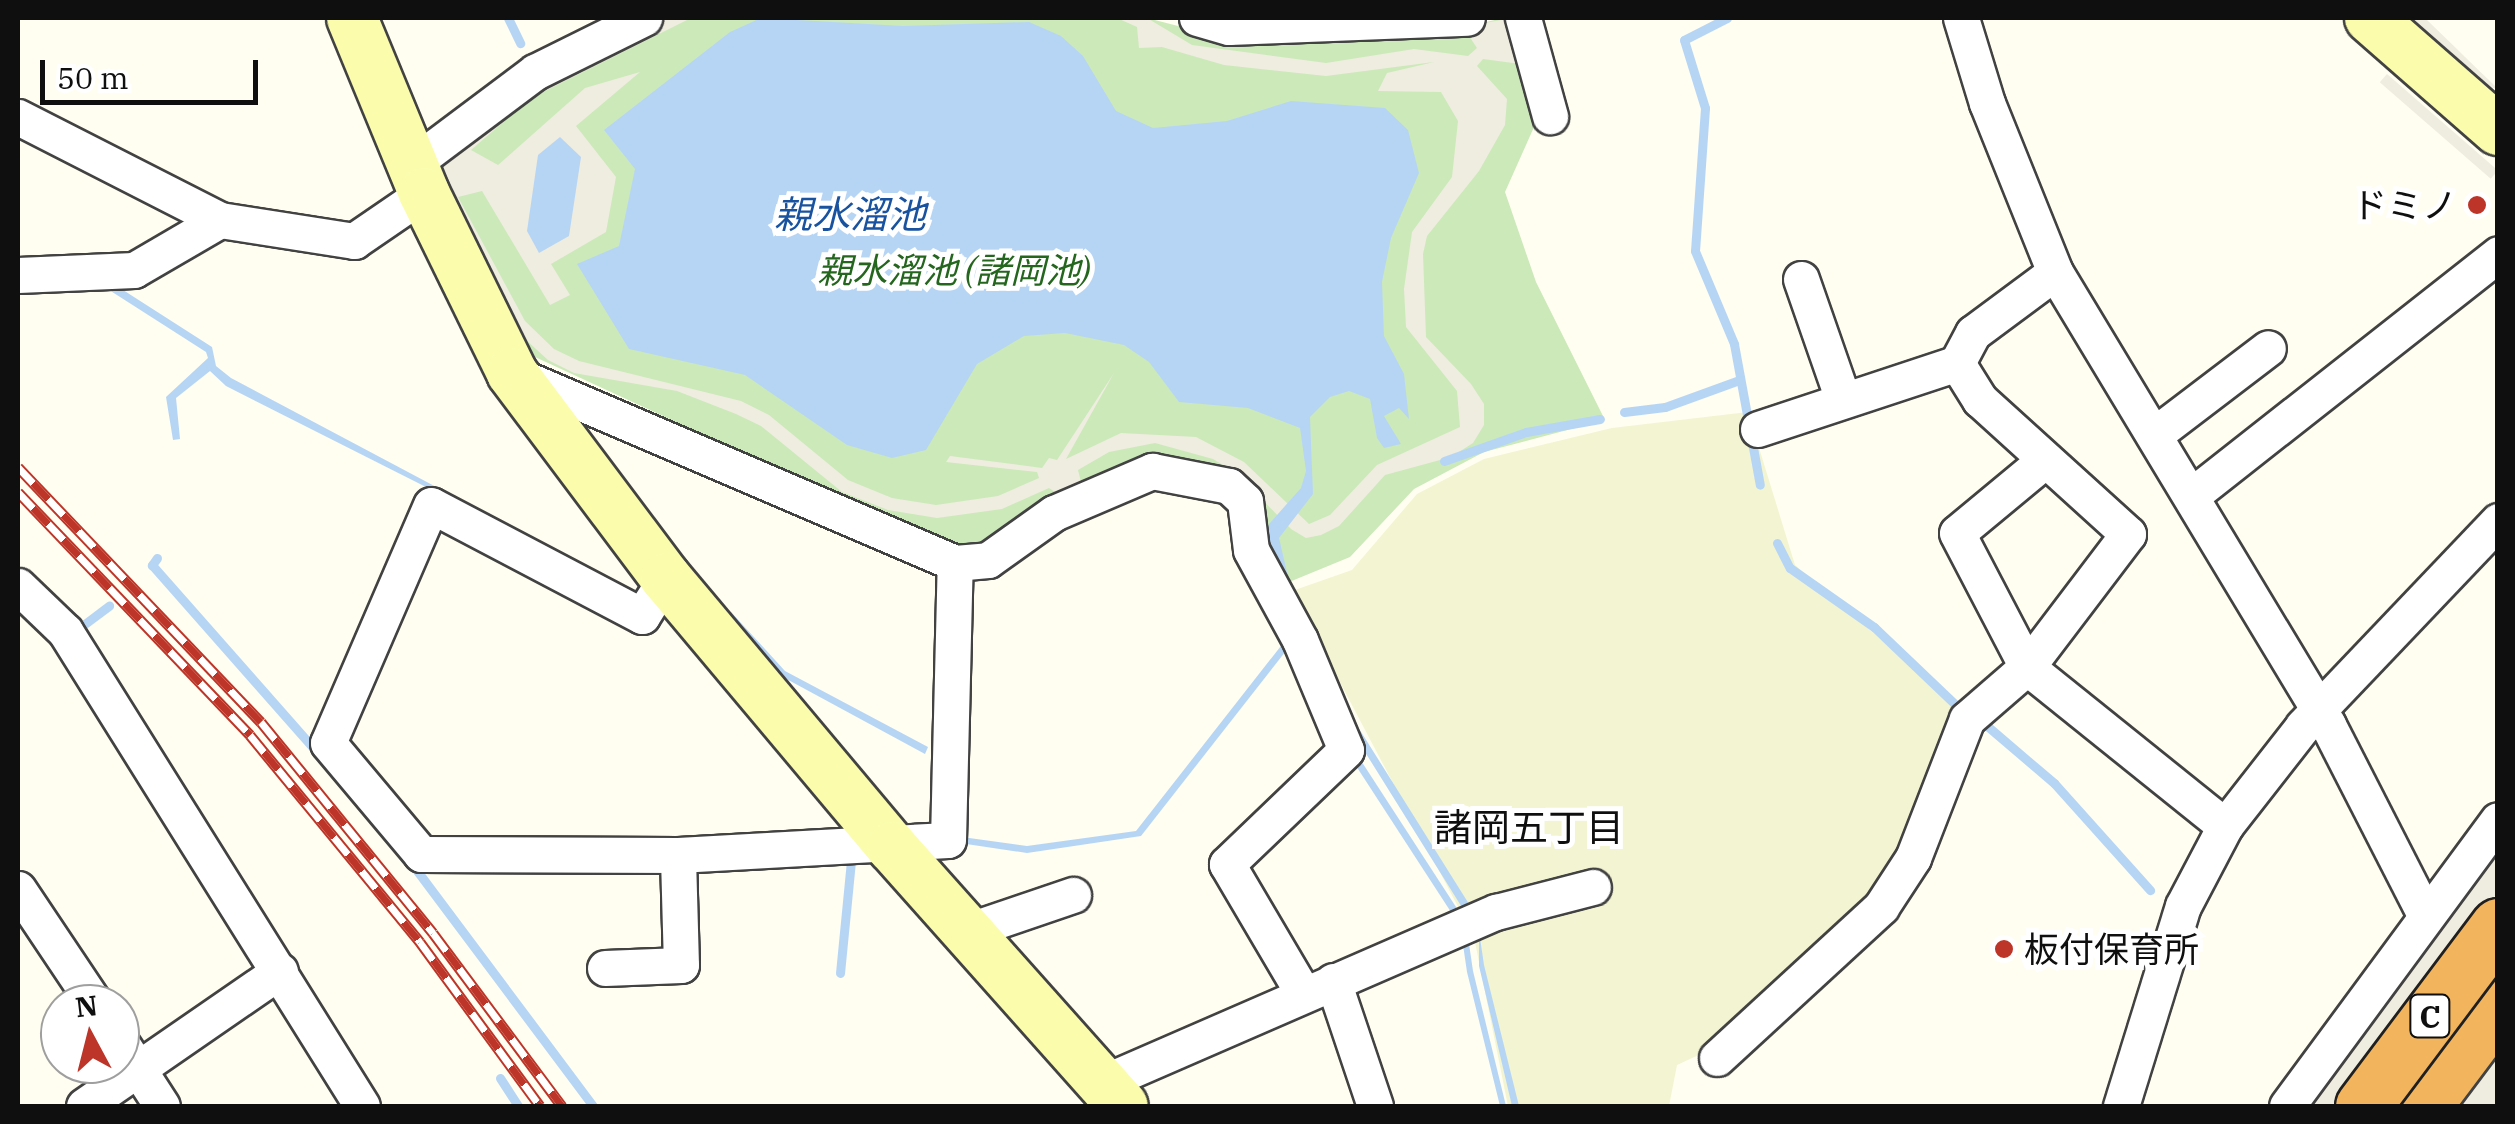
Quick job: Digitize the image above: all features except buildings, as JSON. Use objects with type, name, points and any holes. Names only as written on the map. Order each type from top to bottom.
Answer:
[{"type":"highway","name":"C","points":[[2363,1106],[2498,926]]},
{"type":"highway","name":"C","points":[[2424,1106],[2498,1006]]},
{"type":"highway","points":[[2439,1106],[2498,1028]]},
{"type":"street","points":[[352,18],[420,177],[512,373],[666,578],[892,848],[1113,1095],[1318,987],[1496,912],[1593,887]]},
{"type":"street","points":[[18,117],[220,220],[354,240],[536,72],[644,18]]},
{"type":"street","points":[[1197,18],[1229,27],[1468,18]]},
{"type":"street","points":[[1524,18],[1550,116]]},
{"type":"street","points":[[1961,18],[1987,103],[2055,272],[2318,712],[2424,913]]},
{"type":"street","points":[[2370,18],[2497,128]]},
{"type":"street","points":[[18,275],[134,270],[220,220]]},
{"type":"street","points":[[2191,496],[2494,265]]},
{"type":"street","points":[[1758,430],[1842,397],[1957,363],[1973,333],[2055,272]]},
{"type":"street","points":[[1801,278],[1842,397]]},
{"type":"street","points":[[2154,435],[2226,361],[2268,348]]},
{"type":"street","points":[[1718,1058],[1881,906],[1913,858],[1967,719],[2027,667],[2128,534],[1980,400],[1957,363]]},
{"type":"street","points":[[512,373],[954,562],[988,560],[1054,513],[1152,471],[1229,486],[1246,500],[1251,550],[1300,640],[1346,750],[1227,864],[1318,987],[1374,1106]]},
{"type":"street","points":[[2045,460],[1957,533],[2027,667],[2225,826]]},
{"type":"street","points":[[666,578],[642,616],[431,506],[328,743],[421,854],[678,855],[892,848],[948,840],[954,562]]},
{"type":"street","points":[[2121,1106],[2182,906],[2225,826],[2318,712],[2498,521]]},
{"type":"street","points":[[18,586],[65,631],[362,1106]]},
{"type":"street","points":[[2287,1106],[2424,913],[2498,820]]},
{"type":"street","points":[[605,968],[681,965],[678,855]]},
{"type":"street","points":[[18,889],[82,984]]},
{"type":"street","points":[[968,932],[1073,895]]},
{"type":"street","points":[[140,1049],[280,971]]},
{"type":"street","points":[[140,1072],[162,1106]]},
{"type":"street","points":[[84,1106],[103,1084]]},
{"type":"green space","name":"親水溜池 (諸岡池)","points":[[663,18],[1147,18],[1213,35],[1453,30],[1503,18],[1538,118],[1505,192],[1536,282],[1605,420],[1484,452],[1414,489],[1350,557],[1277,587],[1253,496],[1147,461],[979,551],[945,546],[522,351],[441,193],[482,120]]},
{"type":"green space","points":[[1748,412],[1795,565],[1961,709],[1905,852],[1828,951],[1720,1045],[1677,1065],[1669,1106],[1508,1106],[1474,937],[1292,591],[1352,570],[1417,494],[1484,459],[1612,428]]},
{"type":"shaded area","points":[[663,18],[691,18],[531,98],[471,150],[498,165],[585,88],[640,72],[576,126],[616,177],[606,232],[551,264],[570,295],[550,305],[482,191],[458,197],[525,321],[554,349],[579,361],[741,401],[769,415],[848,480],[892,498],[936,505],[998,496],[1039,478],[1037,472],[946,462],[950,456],[1042,468],[1049,458],[1057,460],[1114,373],[1066,459],[1121,433],[1196,437],[1244,462],[1309,524],[1330,515],[1377,465],[1460,427],[1457,391],[1406,327],[1404,289],[1412,232],[1452,177],[1458,121],[1441,92],[1378,91],[1387,73],[1434,62],[1326,76],[1224,65],[1162,47],[1139,48],[1137,27],[1117,18],[1147,18],[1192,45],[1326,63],[1414,49],[1468,56],[1477,48],[1463,27],[1512,18],[1527,65],[1483,59],[1477,66],[1507,99],[1505,125],[1479,171],[1427,236],[1423,254],[1426,337],[1471,384],[1484,404],[1484,425],[1473,443],[1451,457],[1385,475],[1339,526],[1306,538],[1291,529],[1236,473],[1213,459],[1155,443],[1109,452],[1078,470],[1081,482],[1090,483],[1053,502],[1055,492],[1049,488],[1002,509],[937,518],[888,510],[842,492],[761,426],[736,414],[677,391],[574,373],[548,360],[514,329],[438,180],[440,164],[558,70]]},
{"type":"shaded area","points":[[2409,18],[2425,18],[2497,88],[2489,88]]},
{"type":"shaded area","points":[[2387,74],[2498,170],[2491,179],[2380,82]]},
{"type":"shaded area","points":[[2497,830],[2497,893],[2343,1106],[2301,1106]]},
{"type":"shaded area","points":[[2497,1055],[2497,1106],[2459,1106]]},
{"type":"water","name":"親水溜池","points":[[761,18],[903,26],[1029,22],[1061,36],[1083,56],[1116,111],[1153,128],[1227,121],[1291,101],[1385,108],[1408,130],[1419,173],[1391,238],[1382,282],[1384,336],[1404,374],[1409,419],[1399,408],[1384,416],[1401,444],[1384,448],[1377,438],[1370,399],[1349,391],[1330,397],[1310,417],[1313,494],[1279,538],[1290,585],[1331,684],[1469,904],[1463,909],[1325,688],[1265,538],[1269,524],[1301,488],[1306,471],[1300,428],[1248,408],[1179,402],[1149,362],[1124,345],[1065,333],[1024,336],[977,364],[926,450],[892,458],[847,445],[745,375],[629,349],[577,264],[619,246],[635,169],[604,130],[730,32]]},
{"type":"water","points":[[560,137],[581,157],[569,236],[539,253],[527,231],[538,155]]},
{"type":"water","points":[[109,281],[212,347],[216,366],[231,378],[634,592],[226,386],[210,371],[176,398],[180,439],[173,440],[166,397],[208,358],[206,352],[106,288]]},
{"type":"water","points":[[731,612],[785,671],[928,747],[925,754],[781,676],[730,620]]},
{"type":"water","points":[[1284,642],[1289,647],[1141,836],[1027,853],[953,842],[962,837],[1027,846],[1136,831]]},
{"type":"water","points":[[1356,753],[1457,909],[1451,913],[1350,757]]},
{"type":"water","points":[[1479,931],[1519,1106],[1512,1106],[1479,966]]},
{"type":"water","points":[[1468,937],[1506,1106],[1500,1106],[1467,972],[1462,938]]},
{"type":"waterway","points":[[508,18],[520,43]]},
{"type":"waterway","points":[[1727,18],[1684,40],[1705,108],[1695,251],[1734,344],[1760,485]]},
{"type":"waterway","points":[[1624,412],[1665,407],[1739,380]]},
{"type":"waterway","points":[[1444,461],[1526,432],[1600,419]]},
{"type":"waterway","points":[[1777,543],[1790,568],[1874,627],[1959,708]]},
{"type":"waterway","points":[[157,558],[152,565],[318,753]]},
{"type":"waterway","points":[[82,626],[109,606]]},
{"type":"waterway","points":[[1979,719],[2054,783],[2150,890]]},
{"type":"waterway","points":[[840,973],[851,861]]},
{"type":"waterway","points":[[412,864],[593,1106]]},
{"type":"waterway","points":[[500,1078],[518,1106]]},
{"type":"railway","points":[[18,467],[261,722],[433,933],[562,1106]]},
{"type":"railway","points":[[18,492],[250,735],[420,942],[540,1106]]},
{"type":"place","name":"ドミノ","points":[[2477,205]]},
{"type":"place","name":"板付保育所","points":[[2004,949]]},
{"type":"district","name":"諸岡五丁目","points":[[1529,827]]}]
